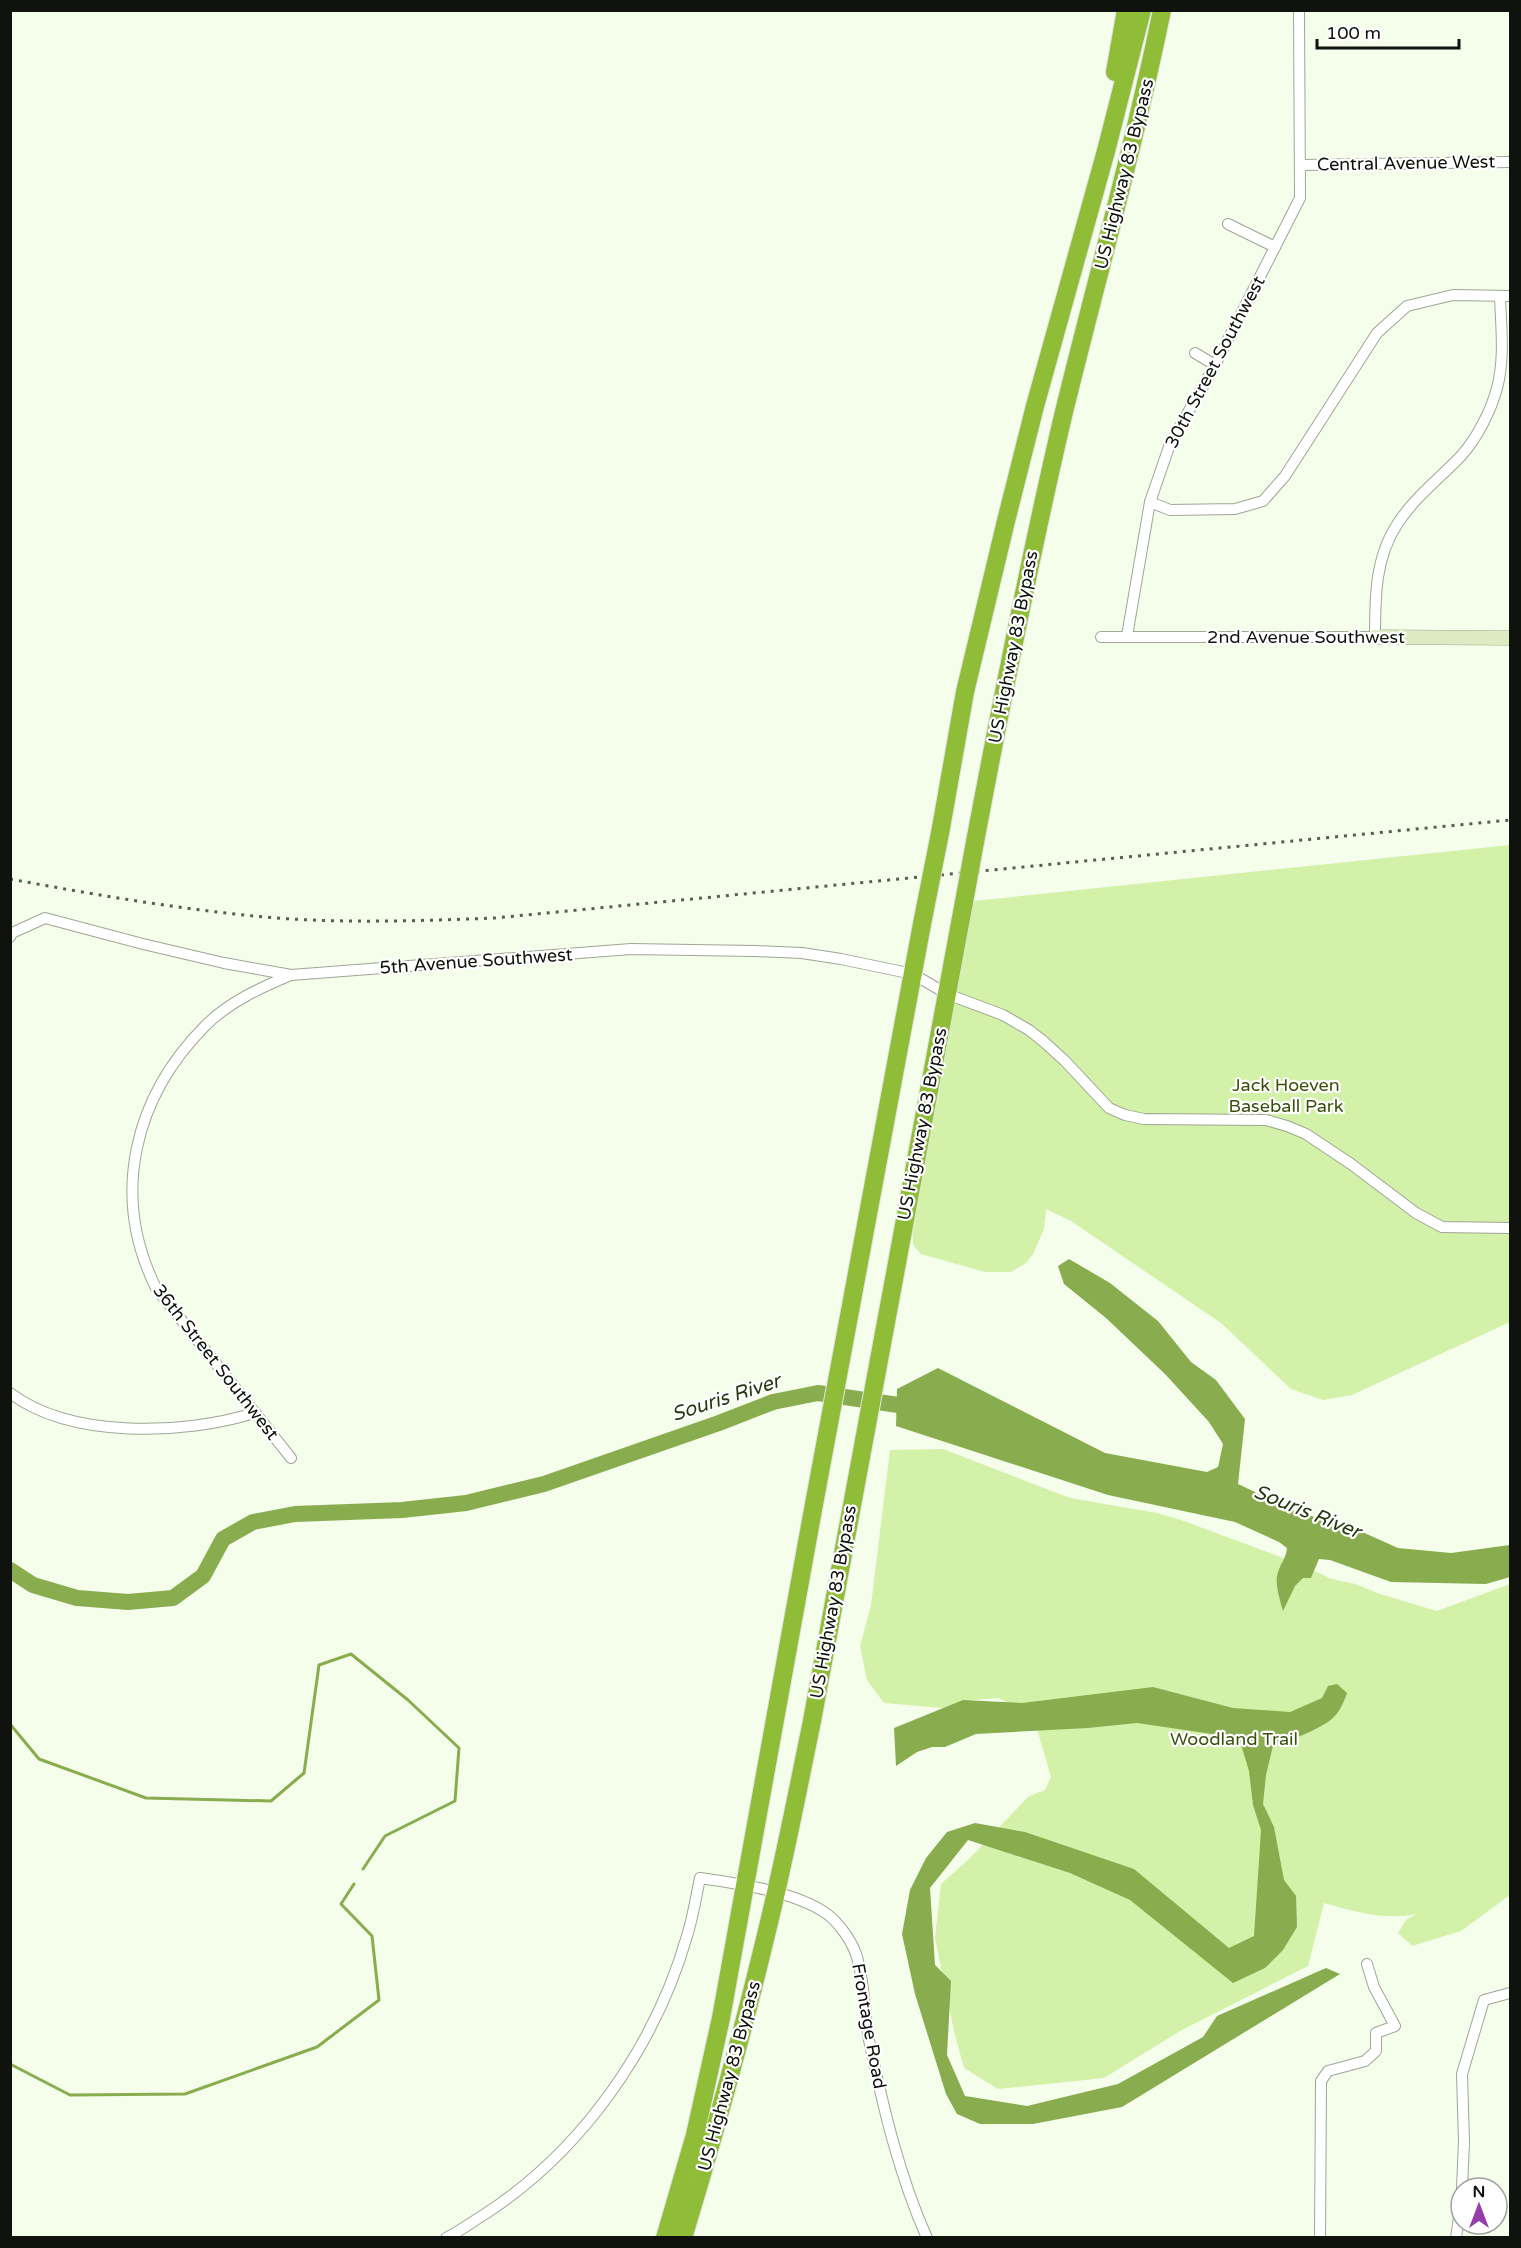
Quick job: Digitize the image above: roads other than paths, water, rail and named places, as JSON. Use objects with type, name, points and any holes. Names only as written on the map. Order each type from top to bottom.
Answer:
[{"type":"highway","points":[[1106,151],[1110,101],[1126,10]]},
{"type":"highway","name":"US Highway 83 Bypass","points":[[665,2238],[701,2110],[745,1886],[787,1647],[965,692],[1035,406],[1106,151],[1142,10]]},
{"type":"highway","name":"US Highway 83 Bypass","points":[[683,2238],[735,2059],[776,1893],[812,1721],[946,993],[1036,533],[1150,71],[1162,10]]},
{"type":"highway","points":[[1150,71],[1162,54],[1174,10]]},
{"type":"street","name":"30th Street Southwest","points":[[1127,636],[1150,502],[1170,444],[1215,365],[1300,198],[1299,10]]},
{"type":"street","name":"Central Avenue West","points":[[1301,165],[1510,162]]},
{"type":"street","points":[[1228,224],[1275,247]]},
{"type":"street","points":[[1150,502],[1170,510],[1234,509],[1263,501],[1285,476],[1377,333],[1407,306],[1453,295],[1505,297],[1497,387],[1485,419],[1462,454],[1398,523],[1379,570],[1375,591],[1375,637]]},
{"type":"street","points":[[1195,353],[1215,365]]},
{"type":"street","name":"2nd Avenue Southwest","points":[[1101,637],[1510,638]]},
{"type":"street","name":"5th Avenue Southwest","points":[[10,937],[12,933],[45,918],[164,949],[291,975],[632,949],[802,953],[841,959],[913,974],[946,993],[1004,1016],[1029,1030],[1065,1061],[1109,1108],[1125,1115],[1144,1119],[1266,1120],[1287,1126],[1306,1134],[1351,1164],[1416,1213],[1442,1227],[1510,1228]]},
{"type":"street","name":"36th Street Southwest","points":[[291,975],[260,987],[206,1024],[182,1053],[163,1080],[147,1113],[137,1145],[132,1176],[135,1234],[143,1262],[156,1287],[291,1458]]},
{"type":"street","points":[[10,1393],[62,1419],[113,1427],[187,1428],[254,1413]]},
{"type":"street","name":"Frontage Road","points":[[446,2238],[506,2200],[545,2169],[581,2131],[614,2088],[644,2040],[665,1995],[687,1936],[700,1878],[776,1893],[804,1902],[828,1914],[849,1939],[856,1954],[860,1972],[869,2037],[898,2162],[927,2238]]},
{"type":"street","points":[[1320,2238],[1321,2081],[1328,2071],[1365,2061],[1376,2051],[1376,2033],[1395,2026],[1374,1987],[1367,1964]]},
{"type":"street","points":[[1463,2176],[1462,2074],[1484,2000],[1510,1993]]},
{"type":"waterway","name":"Souris River","points":[[10,1570],[33,1585],[77,1598],[128,1602],[173,1598],[203,1576],[223,1539],[253,1522],[295,1514],[402,1510],[466,1503],[544,1484],[773,1402],[818,1393],[898,1405],[918,1412]]},
{"type":"waterway","points":[[10,1724],[39,1759],[146,1798],[271,1801],[304,1773],[319,1665],[351,1654],[408,1700],[459,1748],[455,1801],[385,1836],[363,1869]]},
{"type":"waterway","points":[[10,2064],[70,2095],[185,2094],[317,2047],[379,2000],[372,1936],[341,1904],[354,1884]]},
{"type":"railway","points":[[10,879],[162,905],[284,919],[374,921],[495,918],[1510,820]]},
{"type":"park label","name":"Jack Hoeven Baseball Park","points":[[1286,1095]]},
{"type":"park label","name":"Woodland Trail","points":[[1234,1739]]}]
